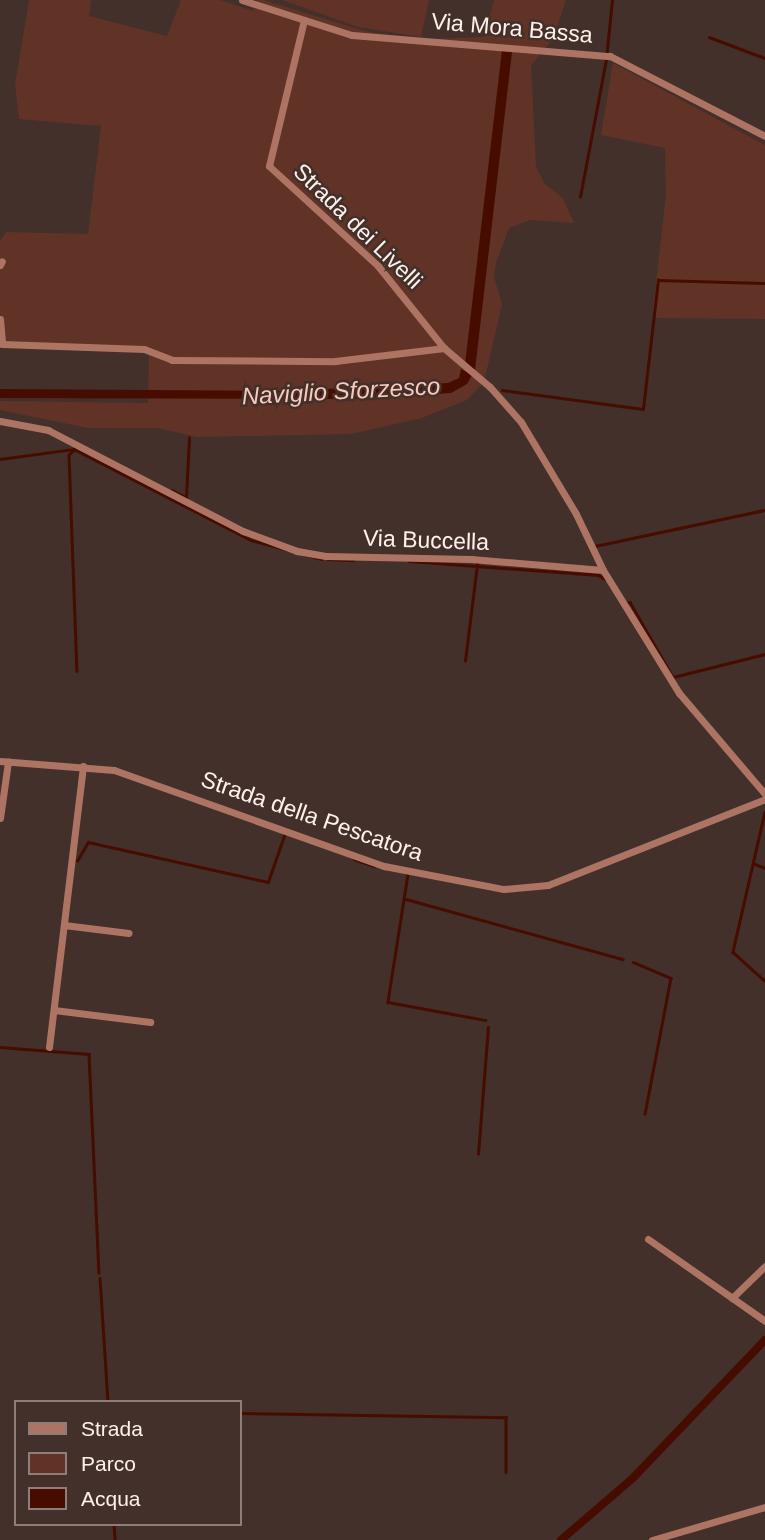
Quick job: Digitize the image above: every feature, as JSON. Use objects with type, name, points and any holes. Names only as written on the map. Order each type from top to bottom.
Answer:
[{"type":"street","name":"Via Mora Bassa","points":[[242,0],[352,35],[606,55],[765,136]]},
{"type":"street","name":"Strada dei Livelli","points":[[304,20],[269,166],[378,266],[444,348],[473,372],[522,422],[576,514],[603,570]]},
{"type":"street","points":[[0,320],[2,344],[144,349],[172,360],[335,361],[444,348]]},
{"type":"street","name":"Via Buccella","points":[[0,421],[48,430],[243,531],[297,551],[603,570]]},
{"type":"street","points":[[603,570],[626,603],[679,693],[765,794]]},
{"type":"street","points":[[0,818],[4,762]]},
{"type":"street","name":"Strada della Pescatora","points":[[4,762],[83,766],[154,782],[384,866],[504,888],[548,885],[765,799]]},
{"type":"street","points":[[49,1047],[83,766]]},
{"type":"street","points":[[64,925],[129,933]]},
{"type":"street","points":[[54,1010],[150,1022]]},
{"type":"street","points":[[648,1239],[765,1321]]},
{"type":"street","points":[[732,1298],[765,1266]]},
{"type":"street","points":[[652,1540],[765,1507]]},
{"type":"green space","points":[[29,0],[91,0],[89,16],[167,36],[181,0],[220,0],[253,11],[257,0],[263,0],[368,32],[424,39],[484,37],[494,0],[566,0],[553,39],[531,65],[536,167],[545,184],[563,198],[574,223],[530,220],[509,228],[496,263],[494,277],[502,304],[484,382],[467,400],[422,418],[351,434],[197,437],[157,428],[88,428],[0,410],[0,401],[148,403],[149,350],[0,343],[0,241],[6,232],[88,234],[101,126],[19,119],[15,85]]},
{"type":"green space","points":[[282,0],[429,0],[421,37],[358,27]]},
{"type":"green space","points":[[613,63],[765,145],[765,319],[652,318],[666,195],[665,148],[601,135]]},
{"type":"water","points":[[502,50],[512,52],[475,370],[465,364]]},
{"type":"water","name":"Naviglio Sforzesco","points":[[461,369],[472,375],[467,384],[451,393],[359,399],[0,398],[0,389],[285,391],[448,383],[459,378]]},
{"type":"waterway","points":[[580,197],[606,59],[612,0]]},
{"type":"waterway","points":[[709,37],[765,58]]},
{"type":"waterway","points":[[502,390],[643,409],[658,280],[765,283]]},
{"type":"waterway","points":[[172,490],[186,497],[189,438]]},
{"type":"waterway","points":[[0,459],[74,449],[251,540],[322,559]]},
{"type":"waterway","points":[[75,449],[69,455],[77,671]]},
{"type":"waterway","points":[[595,546],[765,510]]},
{"type":"waterway","points":[[328,559],[353,560]]},
{"type":"waterway","points":[[409,561],[598,575],[607,580]]},
{"type":"waterway","points":[[465,661],[477,564]]},
{"type":"waterway","points":[[626,603],[630,602],[673,677],[765,654]]},
{"type":"waterway","points":[[765,812],[733,952],[765,981]]},
{"type":"waterway","points":[[77,861],[88,842],[268,882],[285,833]]},
{"type":"waterway","points":[[354,859],[374,866]]},
{"type":"waterway","points":[[755,864],[765,868]]},
{"type":"waterway","points":[[408,874],[388,1002],[485,1020]]},
{"type":"waterway","points":[[406,899],[623,959]]},
{"type":"waterway","points":[[633,962],[671,978],[645,1114]]},
{"type":"waterway","points":[[478,1154],[488,1027]]},
{"type":"waterway","points":[[0,1047],[89,1054],[99,1273]]},
{"type":"waterway","points":[[100,1278],[108,1400]]},
{"type":"waterway","points":[[561,1540],[633,1478],[765,1340]]},
{"type":"waterway","points":[[242,1413],[506,1417],[506,1472]]},
{"type":"waterway","points":[[114,1526],[115,1540]]}]
